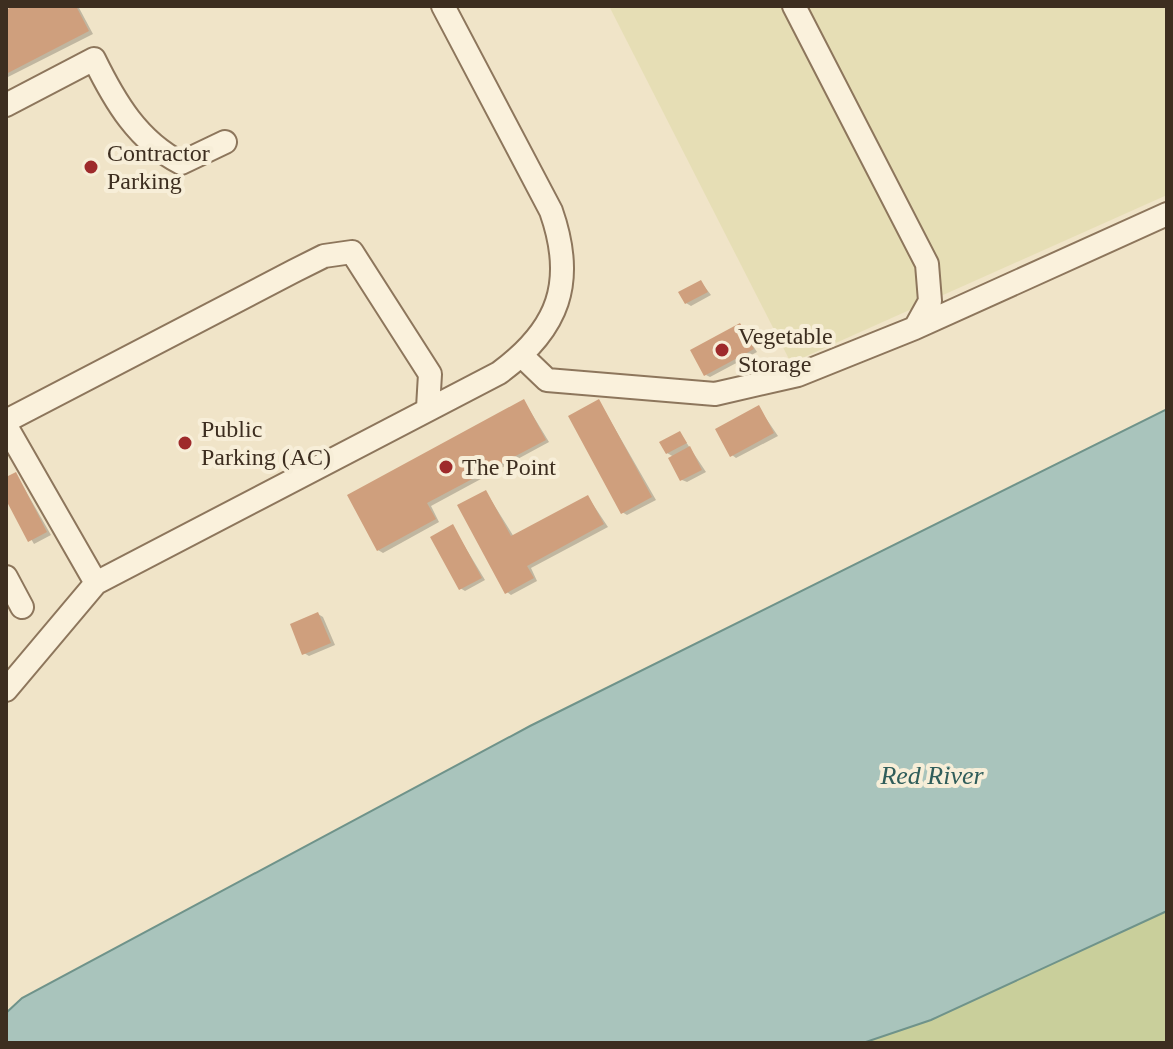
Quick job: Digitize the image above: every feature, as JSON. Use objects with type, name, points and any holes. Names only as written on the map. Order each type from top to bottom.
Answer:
[{"type":"street","points":[[6,690],[96,583],[499,373],[522,356],[550,323],[563,278],[563,244],[551,211],[443,6]]},
{"type":"street","points":[[794,6],[927,264],[930,301],[915,328]]},
{"type":"street","points":[[6,105],[94,59],[137,132],[159,152],[181,163],[225,142]]},
{"type":"street","points":[[522,356],[547,380],[715,394],[798,375],[915,328],[1167,214]]},
{"type":"street","points":[[96,583],[6,423],[324,256],[352,252],[430,374],[428,408]]},
{"type":"street","points":[[6,577],[22,607]]},
{"type":"shaded area","points":[[609,6],[1167,6],[1167,195],[791,363]]},
{"type":"green space","points":[[1167,911],[1167,1043],[864,1043],[931,1020]]},
{"type":"water","name":"Red River","points":[[1167,409],[1167,911],[931,1020],[863,1043],[6,1043],[6,1013],[22,998],[530,726]]},
{"type":"building","points":[[13,6],[76,6],[89,31],[6,74],[6,10]]},
{"type":"building","points":[[701,280],[708,292],[685,304],[678,292]]},
{"type":"building","name":"Vegetable Storage","points":[[740,323],[754,349],[704,376],[690,350]]},
{"type":"building","name":"The Point","points":[[524,399],[546,440],[427,503],[436,519],[377,551],[347,495]]},
{"type":"building","points":[[599,399],[652,497],[621,514],[568,416]]},
{"type":"building","points":[[759,405],[774,433],[730,457],[715,429]]},
{"type":"building","points":[[680,431],[687,443],[666,454],[659,442]]},
{"type":"building","points":[[690,446],[702,470],[680,481],[668,458]]},
{"type":"building","points":[[16,472],[47,532],[28,542],[6,500],[6,477]]},
{"type":"building","points":[[486,490],[511,536],[588,495],[604,524],[527,566],[534,578],[505,594],[457,505]]},
{"type":"building","points":[[453,524],[482,578],[459,590],[430,537]]},
{"type":"building","points":[[318,612],[331,643],[302,655],[290,624]]},
{"type":"place","name":"Contractor Parking","points":[[91,167]]},
{"type":"place","name":"Vegetable Storage","points":[[722,350]]},
{"type":"place","name":"Public Parking (AC)","points":[[185,443]]},
{"type":"place","name":"The Point","points":[[446,467]]}]
